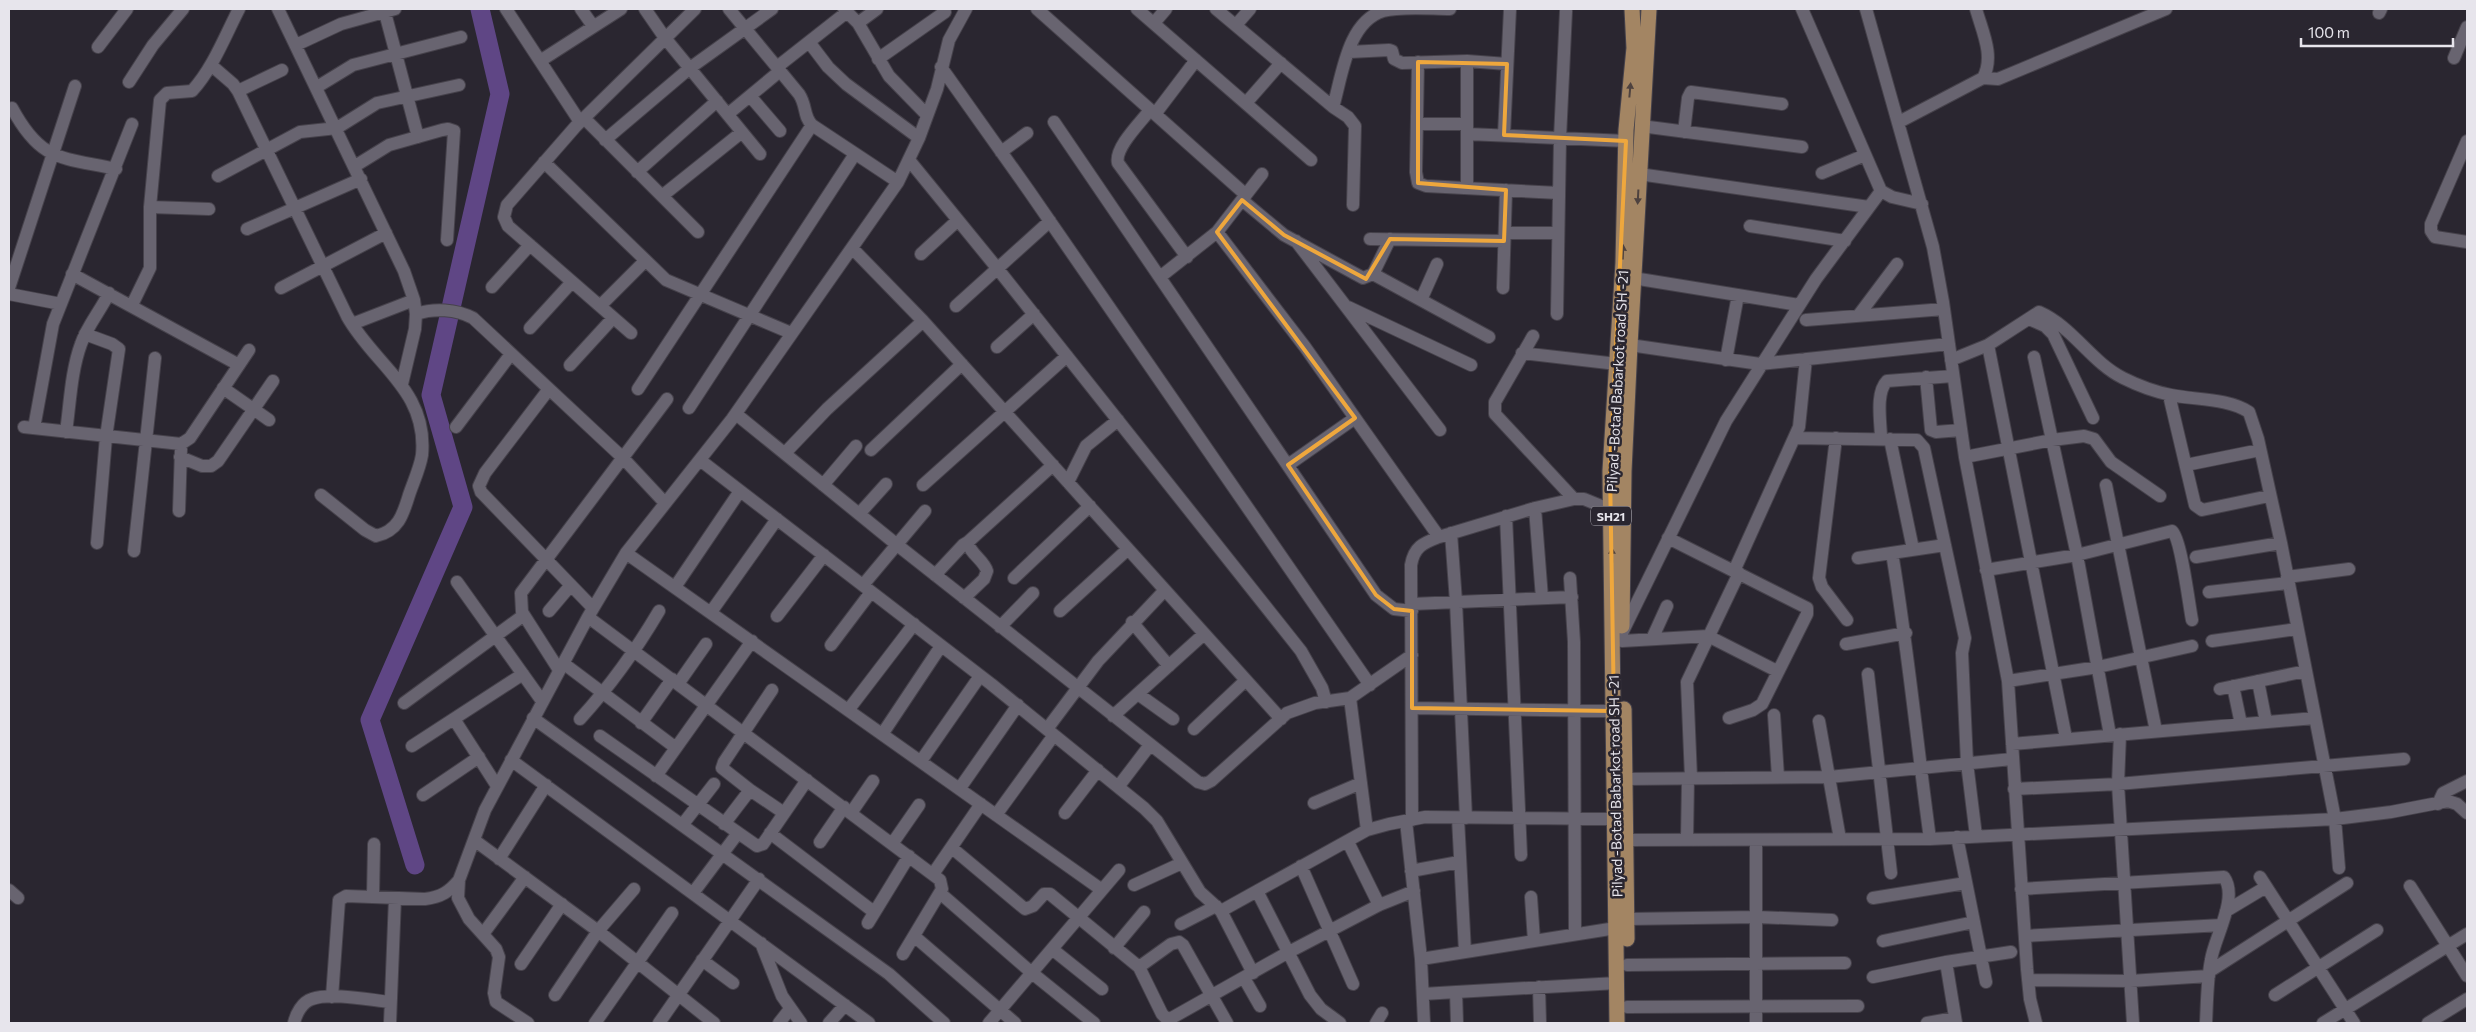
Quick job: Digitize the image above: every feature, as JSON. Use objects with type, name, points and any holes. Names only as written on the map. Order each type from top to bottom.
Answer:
[{"type":"main road","name":"Pilyad -Botad Babarkot road SH -21","points":[[1617,1023],[1617,984],[1627,840],[1622,637],[1611,510],[1610,472],[1623,263],[1626,141],[1634,48],[1632,9]]},
{"type":"main road","name":"Pilyad -Botad Babarkot road SH -21","points":[[1627,1023],[1627,965],[1622,924],[1615,820],[1614,711],[1618,584],[1633,278],[1641,126],[1649,36],[1649,9]]},
{"type":"street","points":[[98,47],[127,9]]},
{"type":"street","points":[[129,82],[153,45],[183,9]]},
{"type":"street","points":[[132,305],[150,268],[150,207],[160,100],[166,92],[192,91],[210,65],[239,9]]},
{"type":"street","points":[[278,9],[404,271],[414,300],[416,314],[415,329],[402,384]]},
{"type":"street","points":[[296,45],[329,29],[388,9],[396,54],[418,137]]},
{"type":"street","points":[[506,9],[582,120],[605,140],[698,232]]},
{"type":"street","points":[[581,9],[593,26]]},
{"type":"street","points":[[540,61],[621,9]]},
{"type":"street","points":[[645,9],[666,38],[760,154]]},
{"type":"street","points":[[631,333],[508,226],[504,217],[507,205],[582,120],[695,9]]},
{"type":"street","points":[[729,9],[804,100],[808,120],[812,125],[898,182]]},
{"type":"street","points":[[605,140],[690,68],[772,9]]},
{"type":"street","points":[[858,23],[877,9]]},
{"type":"street","points":[[528,1023],[496,1002],[494,993],[499,957],[496,949],[462,908],[458,898],[459,880],[497,786],[626,552],[736,414],[898,182],[919,138],[949,40],[966,9]]},
{"type":"street","points":[[1037,9],[1153,112],[1284,235],[1363,278],[1372,274],[1390,239]]},
{"type":"street","points":[[1138,9],[1311,160]]},
{"type":"street","points":[[1154,23],[1166,9]]},
{"type":"street","points":[[1216,9],[1333,108],[1348,117],[1355,126],[1353,205]]},
{"type":"street","points":[[1236,25],[1250,9]]},
{"type":"street","points":[[1333,108],[1349,52],[1357,34],[1375,15],[1385,10],[1450,9]]},
{"type":"street","points":[[1504,135],[1510,9]]},
{"type":"street","points":[[1802,9],[1881,191],[1892,197],[1922,204]]},
{"type":"street","points":[[1866,9],[1933,247],[1944,309],[1965,458],[2008,681],[2028,980],[2036,1023]]},
{"type":"street","points":[[1976,9],[1988,52],[1989,64],[1983,78]]},
{"type":"street","points":[[1899,122],[1983,78],[1998,79],[2166,9]]},
{"type":"street","points":[[728,114],[846,10],[858,23],[889,76],[927,115]]},
{"type":"street","points":[[878,59],[944,10],[956,28]]},
{"type":"street","points":[[1557,314],[1560,138],[1566,11]]},
{"type":"street","points":[[2454,58],[2467,27]]},
{"type":"street","points":[[317,87],[353,65],[461,37]]},
{"type":"street","points":[[809,42],[828,67],[846,84],[919,138]]},
{"type":"street","points":[[1349,52],[1389,50],[1392,51],[1397,62],[1467,61],[1507,64]]},
{"type":"street","points":[[1187,257],[1118,163],[1116,157],[1120,149],[1196,60]]},
{"type":"street","points":[[1467,61],[1467,188]]},
{"type":"street","points":[[1418,62],[1416,172],[1418,183],[1426,186],[1559,193]]},
{"type":"street","points":[[1246,103],[1281,63]]},
{"type":"street","points":[[210,65],[233,84],[238,91],[352,324],[370,350],[402,384],[418,420],[422,457],[402,518],[394,528],[386,534],[376,536],[365,530],[321,495]]},
{"type":"street","points":[[941,67],[1050,220],[1370,685]]},
{"type":"street","points":[[238,91],[282,70]]},
{"type":"street","points":[[218,176],[307,130],[336,128],[378,104],[459,85]]},
{"type":"street","points":[[9,288],[75,86]]},
{"type":"street","points":[[1684,132],[1688,98],[1691,92],[1782,104]]},
{"type":"street","points":[[750,96],[780,131]]},
{"type":"street","points":[[637,172],[717,101]]},
{"type":"street","points":[[12,108],[36,143],[53,154],[116,169]]},
{"type":"street","points":[[1054,122],[1376,595],[1394,609],[1456,602],[1572,597]]},
{"type":"street","points":[[132,124],[116,169],[72,274],[49,338],[29,428],[147,442],[180,450],[202,466],[211,466],[218,461],[273,381]]},
{"type":"street","points":[[1417,124],[1504,135],[1626,141]]},
{"type":"street","points":[[638,389],[812,125]]},
{"type":"street","points":[[1641,126],[1802,147]]},
{"type":"street","points":[[354,166],[389,146],[448,129],[454,131],[447,240]]},
{"type":"street","points":[[662,196],[742,132]]},
{"type":"street","points":[[1001,152],[1027,133]]},
{"type":"street","points":[[2467,141],[2431,224],[2431,231],[2435,237],[2467,242]]},
{"type":"street","points":[[689,408],[855,154]]},
{"type":"street","points":[[1822,173],[1865,155]]},
{"type":"street","points":[[908,160],[998,268],[1301,651],[1322,688],[1326,702]]},
{"type":"street","points":[[544,162],[666,280],[791,333]]},
{"type":"street","points":[[1160,277],[1217,232],[1262,174]]},
{"type":"street","points":[[1639,174],[1869,208]]},
{"type":"street","points":[[247,229],[361,180]]},
{"type":"street","points":[[1503,288],[1506,190]]},
{"type":"street","points":[[1777,671],[1708,636],[1652,639],[1622,637],[1668,538],[1726,421],[1760,364],[1802,301],[1881,191]]},
{"type":"street","points":[[150,207],[209,208]]},
{"type":"street","points":[[921,254],[958,220]]},
{"type":"street","points":[[956,306],[1050,220]]},
{"type":"street","points":[[1750,226],[1845,241]]},
{"type":"street","points":[[1217,232],[1305,347],[1355,418],[1445,535],[1456,602],[1461,709],[1462,818],[1460,862],[1465,952]]},
{"type":"street","points":[[281,288],[386,233]]},
{"type":"street","points":[[1370,239],[1504,237],[1558,233]]},
{"type":"street","points":[[1296,241],[1440,430]]},
{"type":"street","points":[[492,287],[530,245]]},
{"type":"street","points":[[852,248],[962,364],[1281,719]]},
{"type":"street","points":[[600,306],[645,261]]},
{"type":"street","points":[[1422,300],[1437,264]]},
{"type":"street","points":[[1858,316],[1897,264]]},
{"type":"street","points":[[72,274],[239,364]]},
{"type":"street","points":[[1372,274],[1489,337]]},
{"type":"street","points":[[1633,278],[1738,295],[1802,301]]},
{"type":"street","points":[[530,328],[572,282]]},
{"type":"street","points":[[66,432],[78,350],[109,293]]},
{"type":"street","points":[[9,294],[61,304]]},
{"type":"street","points":[[1726,360],[1738,295]]},
{"type":"street","points":[[352,324],[414,300]]},
{"type":"street","points":[[1802,301],[1806,326],[1858,316],[1944,309]]},
{"type":"street","points":[[1346,306],[1470,365]]},
{"type":"street","points":[[416,314],[434,310],[460,312],[473,318],[623,458],[665,503]]},
{"type":"street","points":[[1951,360],[1988,345],[2039,312],[2070,332],[2108,369],[2125,379],[2169,394],[2243,408],[2249,412],[2253,420],[2260,450],[2306,671],[2335,819],[2339,868]]},
{"type":"street","points":[[997,347],[1034,314]]},
{"type":"street","points":[[570,365],[613,318]]},
{"type":"street","points":[[2029,319],[2045,326],[2053,334],[2093,418]]},
{"type":"street","points":[[785,453],[827,409],[923,322]]},
{"type":"street","points":[[85,334],[112,344],[119,349],[106,437],[97,543]]},
{"type":"street","points":[[1533,336],[1495,402],[1495,414],[1574,499]]},
{"type":"street","points":[[1630,345],[1760,364],[1949,344]]},
{"type":"street","points":[[1988,345],[2033,562],[2066,738]]},
{"type":"street","points":[[179,511],[180,450],[249,350]]},
{"type":"street","points":[[1522,353],[1617,364]]},
{"type":"street","points":[[456,427],[511,354]]},
{"type":"street","points":[[923,485],[1068,356]]},
{"type":"street","points":[[2034,357],[2077,555],[2098,667],[2115,735],[2133,1023]]},
{"type":"street","points":[[134,551],[155,358]]},
{"type":"street","points":[[1687,840],[1690,778],[1687,682],[1796,438],[1801,416],[1806,359]]},
{"type":"street","points":[[871,450],[962,364]]},
{"type":"street","points":[[1913,549],[1886,439],[1881,394],[1883,385],[1892,379],[1953,376]]},
{"type":"street","points":[[1926,377],[1932,430],[1936,432],[1961,430]]},
{"type":"street","points":[[223,388],[269,420]]},
{"type":"street","points":[[549,389],[485,473],[479,486],[481,492],[571,585],[591,613],[635,652],[934,874],[942,885],[940,893],[903,954]]},
{"type":"street","points":[[2169,394],[2195,505],[2202,510],[2270,496]]},
{"type":"street","points":[[667,399],[546,559],[521,594],[520,602],[524,615],[561,667],[604,694],[676,748]]},
{"type":"street","points":[[736,414],[1189,777],[1205,784],[1211,782],[1281,719],[1303,706],[1350,698],[1412,655]]},
{"type":"street","points":[[1288,465],[1355,418]]},
{"type":"street","points":[[1068,482],[1086,446],[1118,420]]},
{"type":"street","points":[[1965,458],[2052,440],[2084,436],[2094,439],[2111,462],[2160,496]]},
{"type":"street","points":[[1796,438],[1917,440],[1924,448],[1965,638],[1962,653],[1967,763],[1976,836]]},
{"type":"street","points":[[1836,438],[1819,578],[1822,587],[1847,620]]},
{"type":"street","points":[[823,485],[856,446]]},
{"type":"street","points":[[2186,465],[2260,450]]},
{"type":"street","points":[[700,460],[1018,705],[1144,808],[1157,822],[1200,892],[1219,909],[1260,1006]]},
{"type":"street","points":[[935,575],[963,545],[1053,465]]},
{"type":"street","points":[[859,514],[886,484]]},
{"type":"street","points":[[2106,485],[2156,731]]},
{"type":"street","points":[[675,587],[740,491]]},
{"type":"street","points":[[1424,1023],[1422,960],[1412,871],[1409,820],[1412,708],[1411,565],[1415,551],[1424,542],[1445,535],[1506,516],[1574,499],[1584,499],[1611,510]]},
{"type":"street","points":[[1014,578],[1090,506]]},
{"type":"street","points":[[1535,508],[1542,598]]},
{"type":"street","points":[[831,645],[896,544],[925,511]]},
{"type":"street","points":[[1506,516],[1521,855]]},
{"type":"street","points":[[711,612],[777,519]]},
{"type":"street","points":[[1986,570],[2077,555],[2174,532],[2182,560],[2192,620]]},
{"type":"street","points":[[1668,538],[1807,608],[1808,614],[1777,671],[1762,704],[1753,710],[1729,718]]},
{"type":"street","points":[[964,598],[984,579],[987,571],[986,566],[969,547],[968,542]]},
{"type":"street","points":[[2196,557],[2280,543]]},
{"type":"street","points":[[1858,558],[1945,544]]},
{"type":"street","points":[[1060,612],[1128,548]]},
{"type":"street","points":[[626,552],[1102,890]]},
{"type":"street","points":[[1892,553],[1906,633],[1920,768],[1930,839]]},
{"type":"street","points":[[777,616],[824,555]]},
{"type":"street","points":[[2209,592],[2348,569]]},
{"type":"street","points":[[1570,578],[1572,597],[1575,934]]},
{"type":"street","points":[[457,582],[542,702]]},
{"type":"street","points":[[549,611],[571,585]]},
{"type":"street","points":[[996,814],[1051,732],[1076,687],[1132,622],[1165,590]]},
{"type":"street","points":[[1000,627],[1034,593]]},
{"type":"street","points":[[1652,639],[1667,606]]},
{"type":"street","points":[[580,719],[604,694],[635,652],[660,611]]},
{"type":"street","points":[[404,702],[524,615]]},
{"type":"street","points":[[1132,622],[1169,666]]},
{"type":"street","points":[[849,709],[914,624]]},
{"type":"street","points":[[2212,641],[2297,628]]},
{"type":"street","points":[[1846,644],[1906,633]]},
{"type":"street","points":[[1113,716],[1204,634]]},
{"type":"street","points":[[656,776],[752,641]]},
{"type":"street","points":[[641,723],[706,644]]},
{"type":"street","points":[[883,733],[941,646]]},
{"type":"street","points":[[2008,681],[2098,667],[2192,646]]},
{"type":"street","points":[[2220,689],[2306,671]]},
{"type":"street","points":[[412,746],[523,674]]},
{"type":"street","points":[[1868,674],[1891,873]]},
{"type":"street","points":[[921,761],[980,676]]},
{"type":"street","points":[[1194,729],[1246,680]]},
{"type":"street","points":[[2258,681],[2266,722]]},
{"type":"street","points":[[2233,686],[2241,724]]},
{"type":"street","points":[[772,690],[743,732],[722,768],[784,813]]},
{"type":"street","points":[[1138,694],[1173,719]]},
{"type":"street","points":[[1350,698],[1367,830]]},
{"type":"street","points":[[960,788],[1018,705]]},
{"type":"street","points":[[1412,708],[1614,711]]},
{"type":"street","points":[[1774,716],[1778,777]]},
{"type":"street","points":[[533,718],[683,824],[889,974],[944,1023]]},
{"type":"street","points":[[2012,744],[2315,718]]},
{"type":"street","points":[[454,719],[497,786]]},
{"type":"street","points":[[1819,721],[1840,839]]},
{"type":"street","points":[[600,736],[752,844],[760,846],[807,780]]},
{"type":"street","points":[[1118,787],[1150,745]]},
{"type":"street","points":[[423,794],[479,757]]},
{"type":"street","points":[[1625,779],[1829,777],[2012,759]]},
{"type":"street","points":[[2014,789],[2118,784],[2404,759]]},
{"type":"street","points":[[510,760],[869,1023]]},
{"type":"street","points":[[1065,813],[1098,770]]},
{"type":"street","points":[[820,842],[873,781]]},
{"type":"street","points":[[2438,804],[2443,793],[2467,781]]},
{"type":"street","points":[[1314,803],[1361,783]]},
{"type":"street","points":[[683,824],[714,784]]},
{"type":"street","points":[[500,859],[546,786]]},
{"type":"street","points":[[724,824],[750,790]]},
{"type":"street","points":[[1627,840],[1930,839],[2335,819],[2438,804],[2448,800],[2457,804],[2467,813]]},
{"type":"street","points":[[934,874],[981,804]]},
{"type":"street","points":[[892,844],[919,805]]},
{"type":"street","points":[[1181,924],[1257,891],[1367,830],[1425,817],[1615,820]]},
{"type":"street","points":[[692,893],[738,833]]},
{"type":"street","points":[[770,833],[871,917],[909,856]]},
{"type":"street","points":[[1957,837],[1986,982]]},
{"type":"street","points":[[474,840],[598,931],[714,1023]]},
{"type":"street","points":[[1756,840],[1756,1023]]},
{"type":"street","points":[[1348,842],[1378,906]]},
{"type":"street","points":[[373,897],[374,844]]},
{"type":"street","points":[[952,848],[1026,909],[1030,908],[1047,893],[1079,918],[1139,967],[1162,1014],[1168,1020],[1329,931],[1378,906],[1414,891]]},
{"type":"street","points":[[1412,871],[1460,862]]},
{"type":"street","points":[[1134,885],[1182,863]]},
{"type":"street","points":[[1301,866],[1353,984]]},
{"type":"street","points":[[989,1023],[1118,870]]},
{"type":"street","points":[[483,934],[525,877]]},
{"type":"street","points":[[2021,889],[2224,877],[2228,888],[2226,911],[2215,941],[2210,973],[2207,1022]]},
{"type":"street","points":[[332,997],[340,900],[346,896],[436,898],[450,891],[459,880]]},
{"type":"street","points":[[659,1023],[759,880]]},
{"type":"street","points":[[2226,911],[2263,882],[2354,1023]]},
{"type":"street","points":[[1873,898],[1966,883]]},
{"type":"street","points":[[2028,980],[2130,981],[2210,973],[2346,883]]},
{"type":"street","points":[[2410,886],[2467,976]]},
{"type":"street","points":[[555,995],[598,931],[634,889]]},
{"type":"street","points":[[1257,891],[1287,954],[1314,1001],[1340,1023]]},
{"type":"street","points":[[940,893],[1032,974],[1094,1023]]},
{"type":"street","points":[[1531,897],[1534,941]]},
{"type":"street","points":[[390,1023],[395,898]]},
{"type":"street","points":[[521,964],[562,904]]},
{"type":"street","points":[[1114,948],[1144,912]]},
{"type":"street","points":[[595,1023],[672,913]]},
{"type":"street","points":[[1422,960],[1575,934],[1622,924],[1757,917],[1832,920]]},
{"type":"street","points":[[1883,941],[1974,922]]},
{"type":"street","points":[[2025,936],[2222,925]]},
{"type":"street","points":[[2275,995],[2377,930]]},
{"type":"street","points":[[2323,1023],[2467,934]]},
{"type":"street","points":[[914,936],[1015,1023]]},
{"type":"street","points":[[1139,967],[1171,944],[1179,942],[1189,952],[1227,1023]]},
{"type":"street","points":[[761,943],[774,981],[801,1023]]},
{"type":"street","points":[[1052,949],[1102,989]]},
{"type":"street","points":[[1873,977],[1946,962],[2011,952]]},
{"type":"street","points":[[702,960],[733,983]]},
{"type":"street","points":[[1927,1023],[1955,1020],[1946,962]]},
{"type":"street","points":[[1627,965],[1845,963]]},
{"type":"street","points":[[1423,994],[1617,984]]},
{"type":"street","points":[[1539,987],[1540,1023]]},
{"type":"street","points":[[1456,992],[1456,1023]]},
{"type":"street","points":[[294,1023],[296,1016],[310,999],[332,997],[390,1002]]},
{"type":"street","points":[[2428,1023],[2467,998]]},
{"type":"street","points":[[829,1023],[846,1005]]},
{"type":"street","points":[[1627,1007],[1858,1006]]},
{"type":"street","points":[[779,1023],[790,1008]]},
{"type":"highlighted area","points":[[1418,62],[1507,64],[1504,135],[1626,141],[1610,471],[1614,711],[1412,708],[1412,611],[1394,609],[1376,595],[1288,465],[1355,418],[1217,232],[1242,200],[1284,235],[1366,279],[1390,239],[1504,241],[1506,190],[1418,183]]},
{"type":"waterway","points":[[415,865],[370,720],[463,507],[431,395],[500,94],[480,9]]}]
